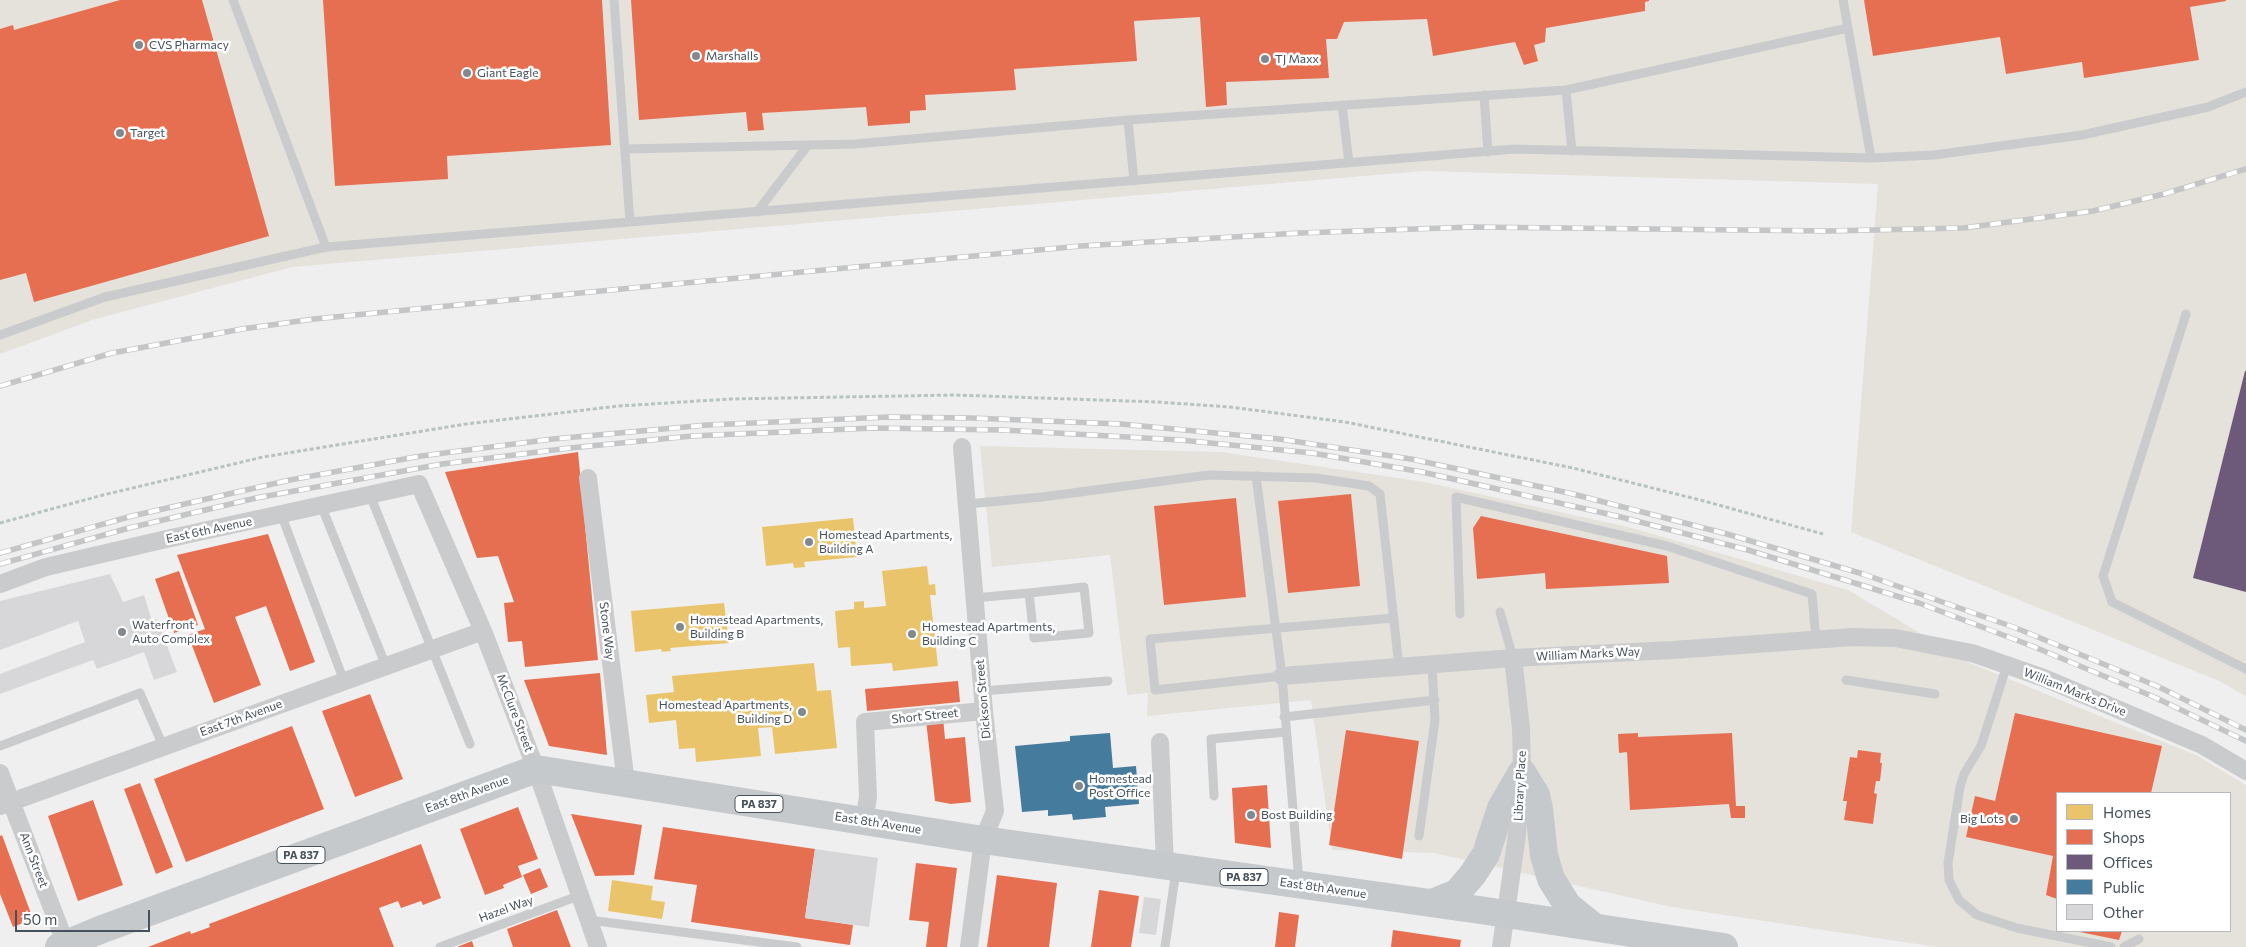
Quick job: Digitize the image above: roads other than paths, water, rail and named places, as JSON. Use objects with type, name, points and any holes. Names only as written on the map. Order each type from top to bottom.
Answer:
[{"type":"main road","name":"East 8th Avenue","points":[[64,946],[138,916],[536,769],[983,840],[1432,903],[1724,947]]},
{"type":"main road","points":[[1432,903],[1457,893],[1473,874],[1486,854],[1501,808],[1522,772]]},
{"type":"main road","points":[[1522,772],[1538,802],[1544,855],[1551,879],[1568,906],[1594,927]]},
{"type":"street","name":"Dickson Street","points":[[962,448],[982,691],[995,811],[983,840],[969,947]]},
{"type":"street","name":"Stone Way","points":[[588,478],[626,783]]},
{"type":"street","name":"East 6th Avenue","points":[[0,584],[46,567],[419,484]]},
{"type":"street","name":"McClure Street","points":[[419,484],[483,631],[536,769],[598,947]]},
{"type":"street","name":"East 7th Avenue","points":[[6,803],[483,631]]},
{"type":"street","name":"William Marks Way","points":[[1282,676],[1513,658],[1673,650],[1853,637],[1895,638]]},
{"type":"street","name":"William Marks Drive","points":[[1895,638],[1972,653],[2044,678],[2202,745],[2246,771]]},
{"type":"street","name":"Library Place","points":[[1501,947],[1517,835],[1522,772],[1522,728],[1513,658]]},
{"type":"street","name":"Short Street","points":[[864,821],[868,797],[865,722],[984,710]]},
{"type":"street","points":[[1160,742],[1171,866]]},
{"type":"street","name":"Ann Street","points":[[0,773],[6,803],[64,946]]},
{"type":"lane","points":[[233,0],[326,247]]},
{"type":"lane","points":[[614,0],[630,222]]},
{"type":"lane","points":[[1843,0],[1871,158]]},
{"type":"lane","points":[[625,148],[855,144],[1128,120],[1566,90],[1848,28]]},
{"type":"lane","points":[[1566,90],[1572,151]]},
{"type":"lane","points":[[0,335],[105,297],[326,247],[1515,149],[1871,158],[1934,155],[2082,135],[2208,107],[2246,92]]},
{"type":"lane","points":[[1484,95],[1488,152]]},
{"type":"lane","points":[[1342,105],[1349,163]]},
{"type":"lane","points":[[1128,120],[1134,181]]},
{"type":"lane","points":[[757,212],[808,145]]},
{"type":"lane","points":[[2186,314],[2102,576],[2112,602],[2246,669]]},
{"type":"lane","points":[[966,504],[1042,497],[1209,475],[1316,478],[1369,486],[1380,494],[1399,667]]},
{"type":"lane","points":[[1256,476],[1282,676],[1299,884]]},
{"type":"lane","points":[[370,495],[470,744]]},
{"type":"lane","points":[[1460,614],[1456,497],[1667,546],[1812,594],[1816,640]]},
{"type":"lane","points":[[320,505],[386,666]]},
{"type":"lane","points":[[281,514],[344,681]]},
{"type":"lane","points":[[974,598],[1084,587],[1089,633],[1034,638],[1029,593]]},
{"type":"lane","points":[[1500,612],[1513,658]]},
{"type":"lane","points":[[1282,676],[1155,690],[1150,639],[1394,618]]},
{"type":"lane","points":[[1419,836],[1435,720],[1432,664]]},
{"type":"lane","points":[[2007,665],[1981,746],[1964,774],[1960,786],[1948,863],[1949,880],[1959,900],[1978,915],[2017,928],[2111,947]]},
{"type":"lane","points":[[1846,680],[1935,694]]},
{"type":"lane","points":[[982,691],[1108,681]]},
{"type":"lane","points":[[0,746],[140,693],[164,746]]},
{"type":"lane","points":[[1284,717],[1435,700]]},
{"type":"lane","points":[[1214,796],[1211,739],[1286,732]]},
{"type":"lane","points":[[1165,947],[1171,866]]},
{"type":"lane","name":"Hazel Way","points":[[440,947],[581,895]]},
{"type":"lane","points":[[589,920],[797,947]]},
{"type":"lane","points":[[2124,947],[2139,939]]},
{"type":"railway","points":[[0,386],[112,353],[242,329],[314,319],[642,287],[1081,246],[1300,233],[1473,227],[1829,231],[1963,228],[2093,211],[2164,194],[2246,169]]},
{"type":"railway","points":[[0,553],[132,516],[290,480],[421,456],[553,439],[707,425],[889,417],[1121,424],[1279,439],[1411,459],[1569,493],[1727,534],[1863,574],[2016,628],[2159,687],[2246,730]]},
{"type":"railway","points":[[0,564],[129,528],[256,498],[442,464],[570,448],[692,436],[873,428],[1003,430],[1180,440],[1312,453],[1422,472],[1621,517],[1748,550],[1919,603],[2032,646],[2154,697],[2246,741]]},
{"type":"place","name":"CVS Pharmacy","points":[[139,45]]},
{"type":"place","name":"Marshalls","points":[[696,56]]},
{"type":"place","name":"TJ Maxx","points":[[1265,59]]},
{"type":"place","name":"Giant Eagle","points":[[467,73]]},
{"type":"place","name":"Target","points":[[120,133]]},
{"type":"place","name":"Homestead Apartments, Building A","points":[[809,542]]},
{"type":"place","name":"Homestead Apartments, Building B","points":[[680,627]]},
{"type":"place","name":"Waterfront Auto Complex","points":[[122,632]]},
{"type":"place","name":"Homestead Apartments, Building C","points":[[912,634]]},
{"type":"place","name":"Homestead Apartments, Building D","points":[[802,712]]},
{"type":"place","name":"Homestead Post Office","points":[[1079,786]]},
{"type":"place","name":"Bost Building","points":[[1251,815]]},
{"type":"place","name":"Big Lots","points":[[2014,819]]}]
